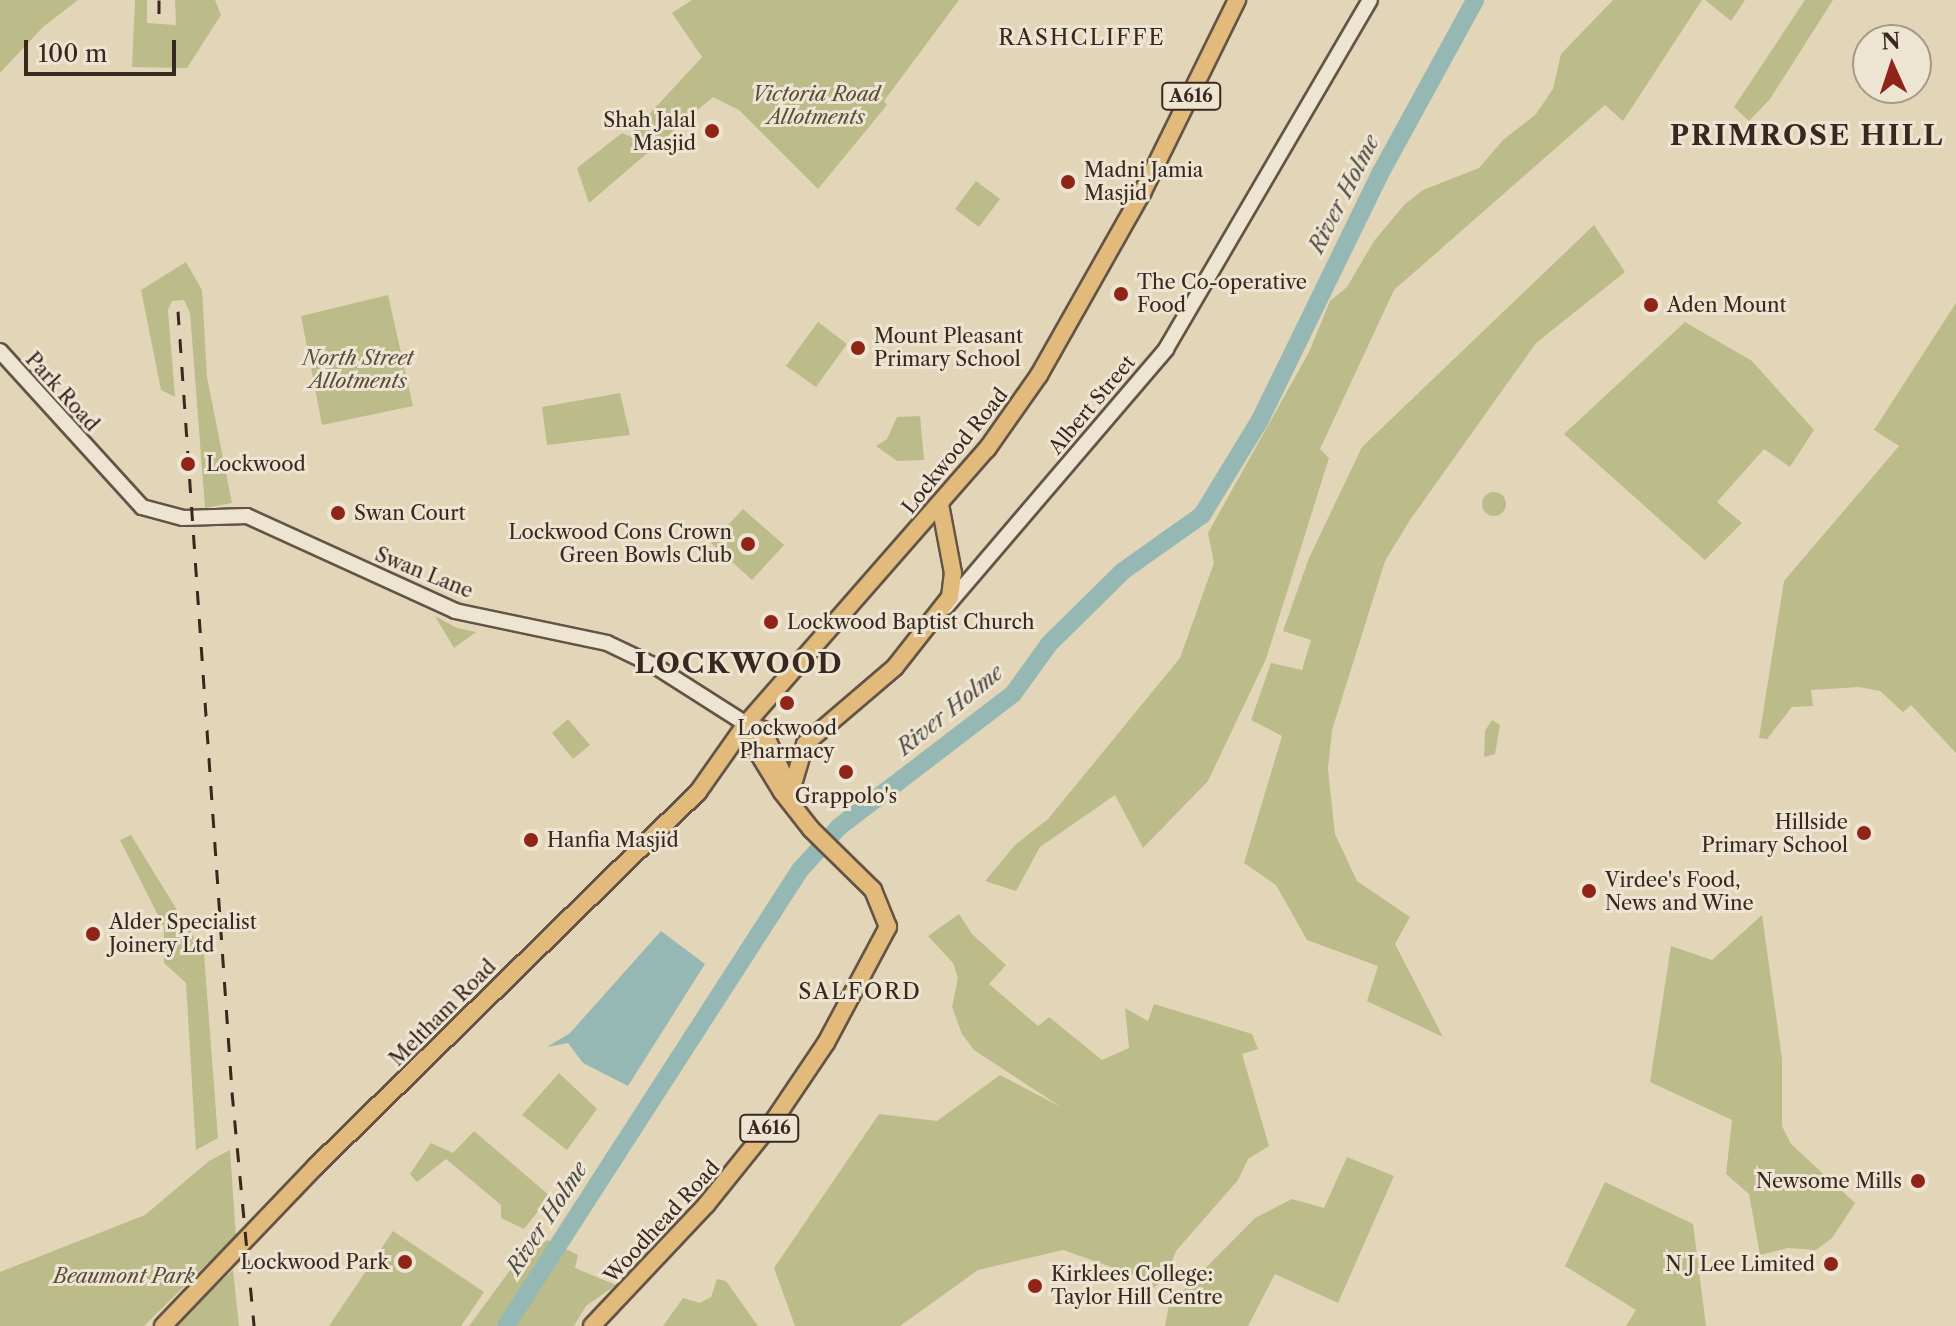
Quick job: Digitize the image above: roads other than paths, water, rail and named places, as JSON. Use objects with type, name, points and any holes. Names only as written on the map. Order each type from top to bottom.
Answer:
[{"type":"main road","name":"Lockwood Road","points":[[746,724],[940,504],[1039,375],[1143,191],[1237,0]]},
{"type":"main road","points":[[940,504],[954,585],[942,609]]},
{"type":"main road","name":"Albert Street","points":[[791,798],[805,744],[895,667],[942,609]]},
{"type":"main road","name":"A616","points":[[746,724],[749,738],[791,798]]},
{"type":"main road","name":"Meltham Road","points":[[163,1326],[315,1167],[698,792],[746,724]]},
{"type":"main road","name":"Woodhead Road","points":[[592,1326],[736,1171],[826,1043],[884,940],[888,917],[883,906],[811,829],[791,798]]},
{"type":"street","name":"Albert Street","points":[[942,609],[957,596],[1166,349],[1370,0]]},
{"type":"street","name":"Park Road","points":[[0,351],[94,460]]},
{"type":"street","name":"Swan Lane","points":[[94,460],[142,507],[183,518],[247,516],[455,611],[607,643],[655,666],[746,724]]},
{"type":"water","points":[[661,931],[705,964],[628,1086],[583,1063],[568,1043],[547,1047],[570,1033]]},
{"type":"waterway","name":"River Holme","points":[[506,1326],[800,870],[839,827],[1013,694],[1049,644],[1123,571],[1202,515],[1260,420],[1381,172],[1475,0]]},
{"type":"railway","points":[[159,0],[159,14]]},
{"type":"railway","points":[[178,311],[232,1092],[254,1326]]},
{"type":"place","name":"Shah Jalal Masjid","points":[[712,131]]},
{"type":"place","name":"Madni Jamia Masjid","points":[[1068,182]]},
{"type":"place","name":"The Co-operative Food","points":[[1121,294]]},
{"type":"place","name":"Aden Mount","points":[[1651,305]]},
{"type":"place","name":"Mount Pleasant Primary School","points":[[858,348]]},
{"type":"place","name":"Lockwood","points":[[188,464]]},
{"type":"place","name":"Swan Court","points":[[338,513]]},
{"type":"place","name":"Lockwood Cons Crown Green Bowls Club","points":[[748,544]]},
{"type":"place","name":"Lockwood Baptist Church","points":[[771,622]]},
{"type":"place","name":"Lockwood Pharmacy","points":[[787,703]]},
{"type":"place","name":"Grappolo's","points":[[846,772]]},
{"type":"place","name":"Hillside Primary School","points":[[1864,833]]},
{"type":"place","name":"Hanfia Masjid","points":[[531,840]]},
{"type":"place","name":"Virdee's Food, News and Wine","points":[[1589,891]]},
{"type":"place","name":"Alder Specialist Joinery Ltd","points":[[93,934]]},
{"type":"place","name":"Newsome Mills","points":[[1918,1181]]},
{"type":"place","name":"Lockwood Park","points":[[405,1262]]},
{"type":"place","name":"N J Lee Limited","points":[[1831,1264]]},
{"type":"place","name":"Kirklees College: Taylor Hill Centre","points":[[1035,1286]]},
{"type":"district","name":"RASHCLIFFE","points":[[1082,38]]},
{"type":"district","name":"PRIMROSE HILL","points":[[1807,135]]},
{"type":"district","name":"LOCKWOOD","points":[[739,663]]},
{"type":"district","name":"SALFORD","points":[[860,992]]},
{"type":"park label","name":"Victoria Road Allotments","points":[[816,106]]},
{"type":"park label","name":"North Street Allotments","points":[[358,370]]},
{"type":"park label","name":"Beaumont Park","points":[[124,1276]]}]
